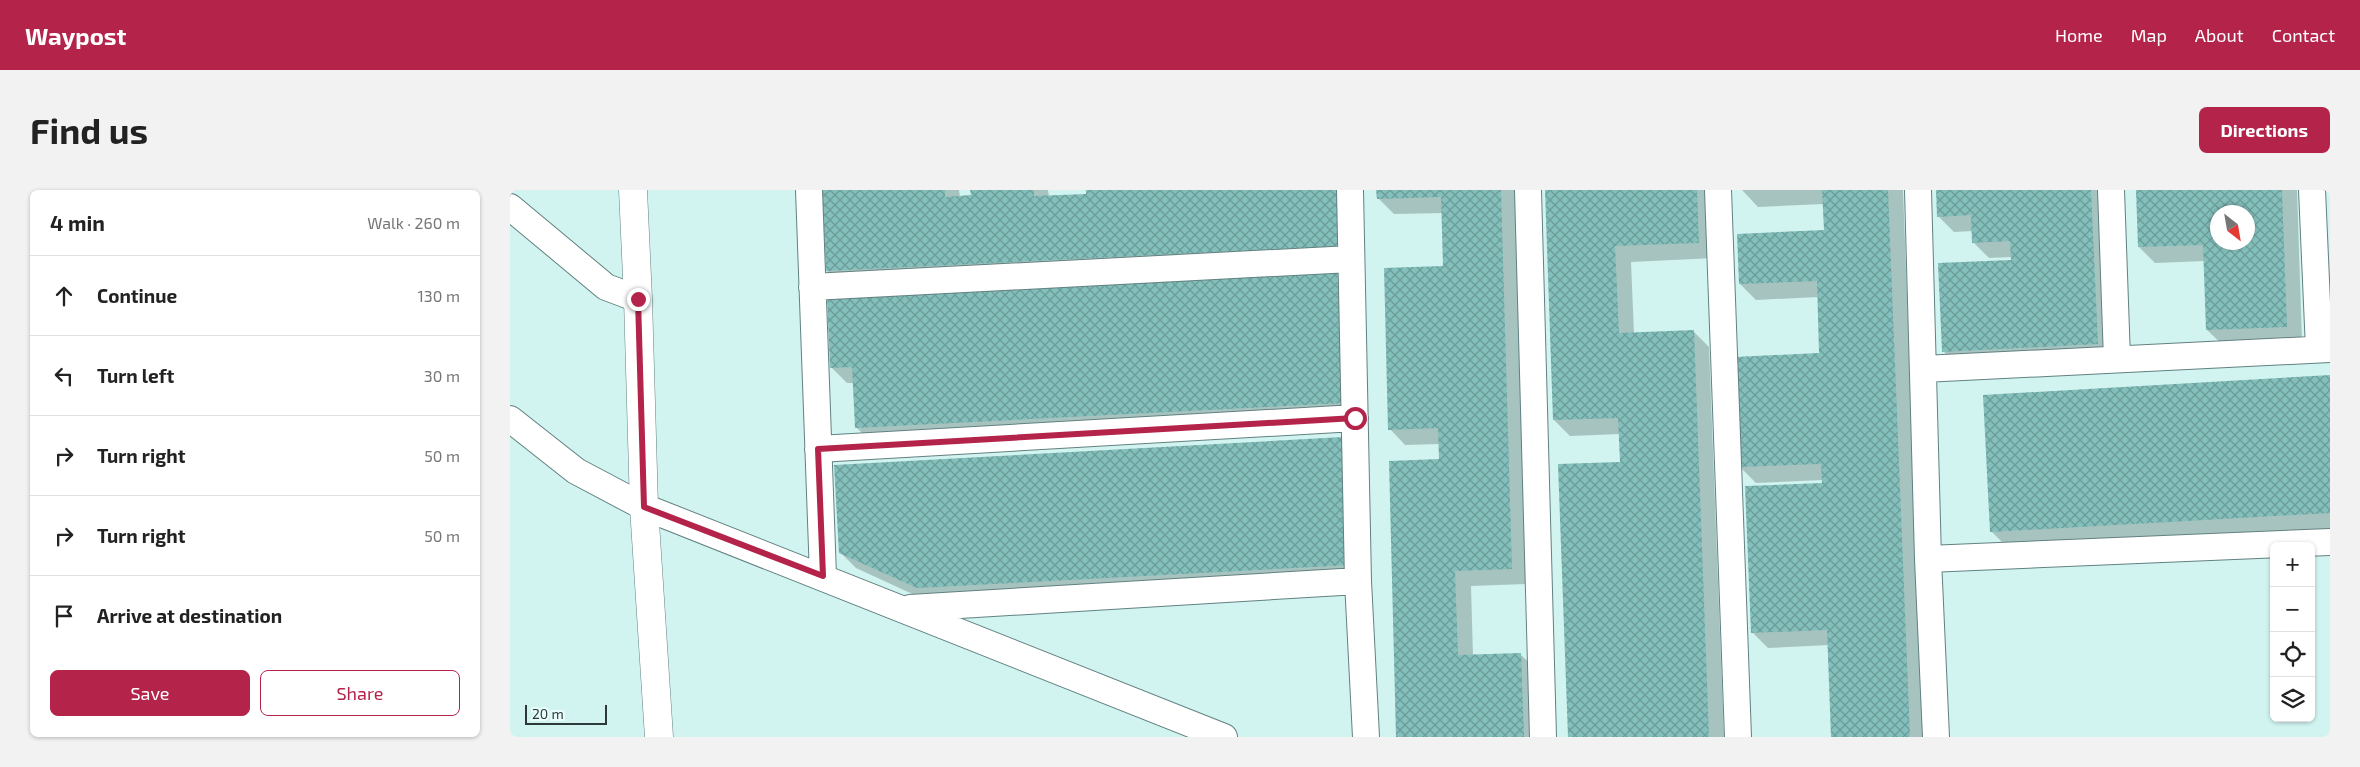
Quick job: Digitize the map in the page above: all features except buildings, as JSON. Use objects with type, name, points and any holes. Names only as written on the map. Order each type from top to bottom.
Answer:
[{"type":"street","points":[[633,190],[644,507],[659,737]]},
{"type":"street","points":[[809,190],[823,576]]},
{"type":"street","points":[[1350,190],[1358,581],[1366,737]]},
{"type":"street","points":[[1528,190],[1543,737]]},
{"type":"street","points":[[1718,190],[1738,737]]},
{"type":"street","points":[[1918,190],[1928,559],[1936,737]]},
{"type":"street","points":[[2111,190],[2117,360]]},
{"type":"street","points":[[1922,369],[2324,349],[2312,190]]},
{"type":"street","points":[[510,207],[606,287],[638,299]]},
{"type":"street","points":[[812,287],[1351,259]]},
{"type":"street","points":[[818,449],[1355,418]]},
{"type":"street","points":[[510,419],[576,471],[644,507],[904,608],[1224,737]]},
{"type":"street","points":[[1928,559],[2330,542]]},
{"type":"street","points":[[904,608],[1358,581]]},
{"type":"route","points":[[638,299],[644,507],[823,576],[818,449],[1355,418]]}]
